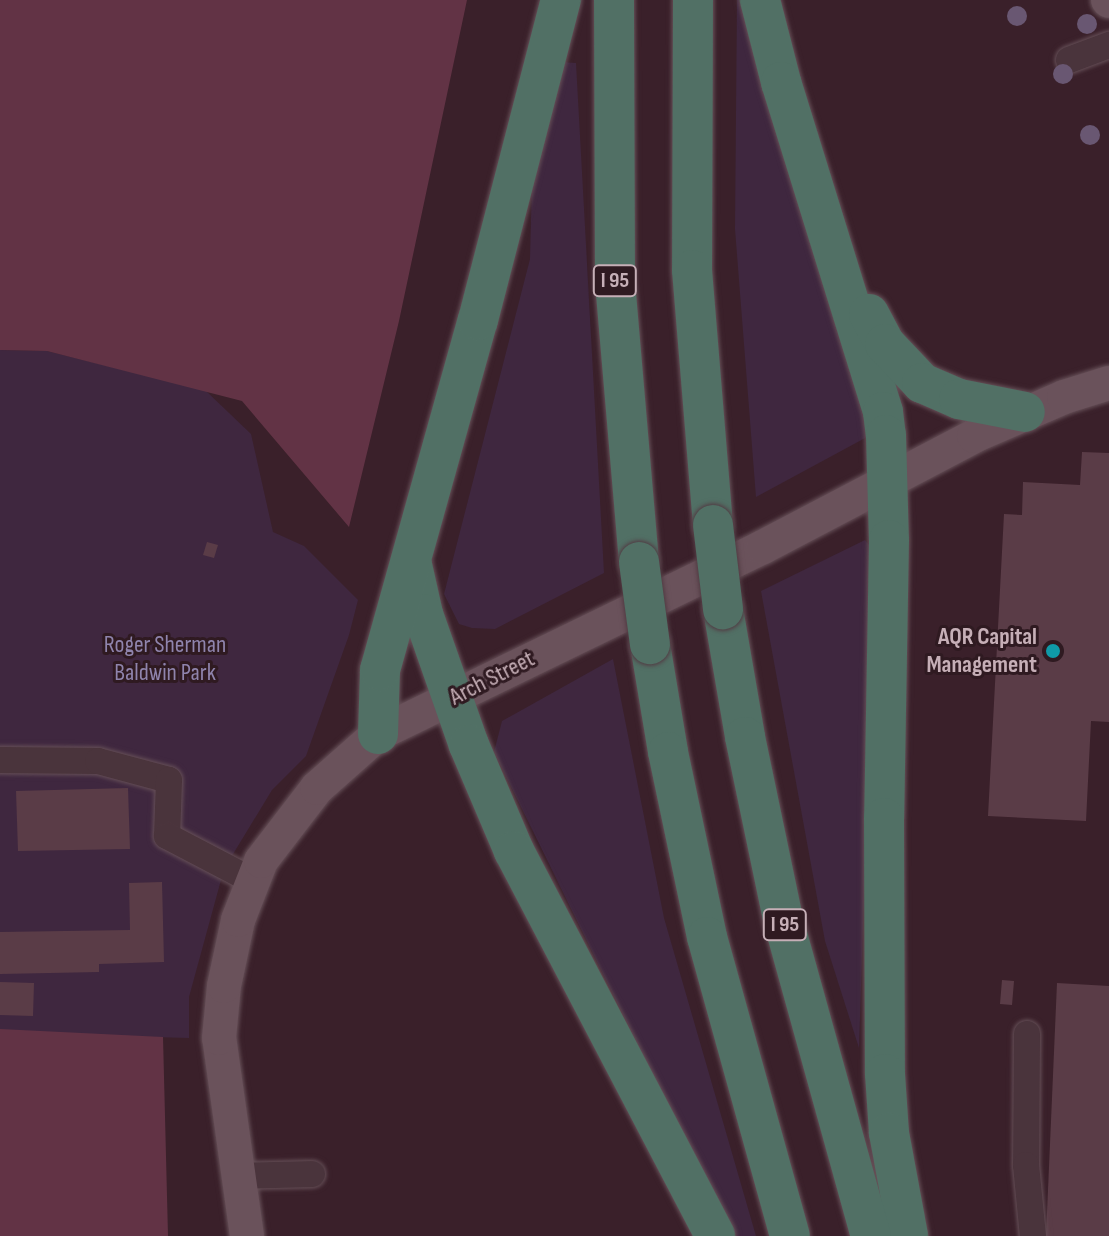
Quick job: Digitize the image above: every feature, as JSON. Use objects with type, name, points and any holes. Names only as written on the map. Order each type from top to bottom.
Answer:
[{"type":"highway","points":[[378,734],[380,670],[412,561],[561,0]]},
{"type":"highway","name":"I 95","points":[[614,0],[615,282],[639,562],[650,644],[668,752],[707,937],[790,1236]]},
{"type":"highway","name":"I 95","points":[[693,0],[692,270],[723,609],[748,753],[784,923],[871,1236]]},
{"type":"highway","points":[[760,0],[883,412],[889,481],[884,1035],[889,1133],[908,1236]]},
{"type":"highway","points":[[808,169],[856,288],[896,359],[922,383],[938,392],[1025,412]]},
{"type":"highway","points":[[412,561],[423,614],[469,745],[514,851],[715,1236]]},
{"type":"main road","name":"Arch Street","points":[[247,1236],[219,1038],[234,934],[261,861],[293,814],[317,788],[378,734],[763,547],[1025,412],[1109,383]]},
{"type":"lane","points":[[1069,60],[1109,45]]},
{"type":"lane","points":[[0,760],[98,761],[169,780],[167,836],[253,881]]},
{"type":"lane","points":[[1027,1034],[1026,1165],[1033,1236]]},
{"type":"lane","points":[[237,1176],[312,1174]]},
{"type":"green space","points":[[737,0],[748,0],[869,419],[867,437],[756,497],[735,229]]},
{"type":"green space","points":[[562,62],[576,63],[604,573],[495,629],[472,628],[459,624],[444,594],[530,259],[532,182]]},
{"type":"green space","name":"Roger Sherman Baldwin Park","points":[[0,350],[47,351],[205,390],[251,434],[273,532],[304,546],[358,600],[349,635],[306,756],[272,790],[224,869],[189,997],[189,1038],[0,1033]]},
{"type":"green space","points":[[865,540],[875,552],[859,1048],[825,941],[761,591]]},
{"type":"green space","points":[[613,659],[664,918],[756,1236],[732,1236],[494,752],[502,721]]},
{"type":"shaded area","points":[[0,0],[467,0],[399,321],[349,527],[242,401],[47,351],[0,350]]},
{"type":"shaded area","points":[[0,1029],[163,1037],[168,1236],[0,1236]]},
{"type":"building","name":"AQR Capital Management","points":[[1082,452],[1109,453],[1109,722],[1091,721],[1086,821],[988,816],[1004,514],[1022,515],[1023,482],[1080,485]]},
{"type":"building","points":[[207,542],[218,545],[214,558],[203,555]]},
{"type":"building","points":[[128,788],[130,849],[18,851],[16,791]]},
{"type":"building","points":[[162,882],[164,962],[99,964],[99,972],[0,974],[0,932],[130,930],[129,883]]},
{"type":"building","points":[[1002,980],[1014,981],[1012,1005],[1000,1004]]},
{"type":"building","points":[[0,982],[34,983],[33,1016],[0,1015]]},
{"type":"building","points":[[1057,983],[1109,986],[1109,1236],[1046,1236]]},
{"type":"place","name":"AQR Capital Management","points":[[1053,651]]}]
